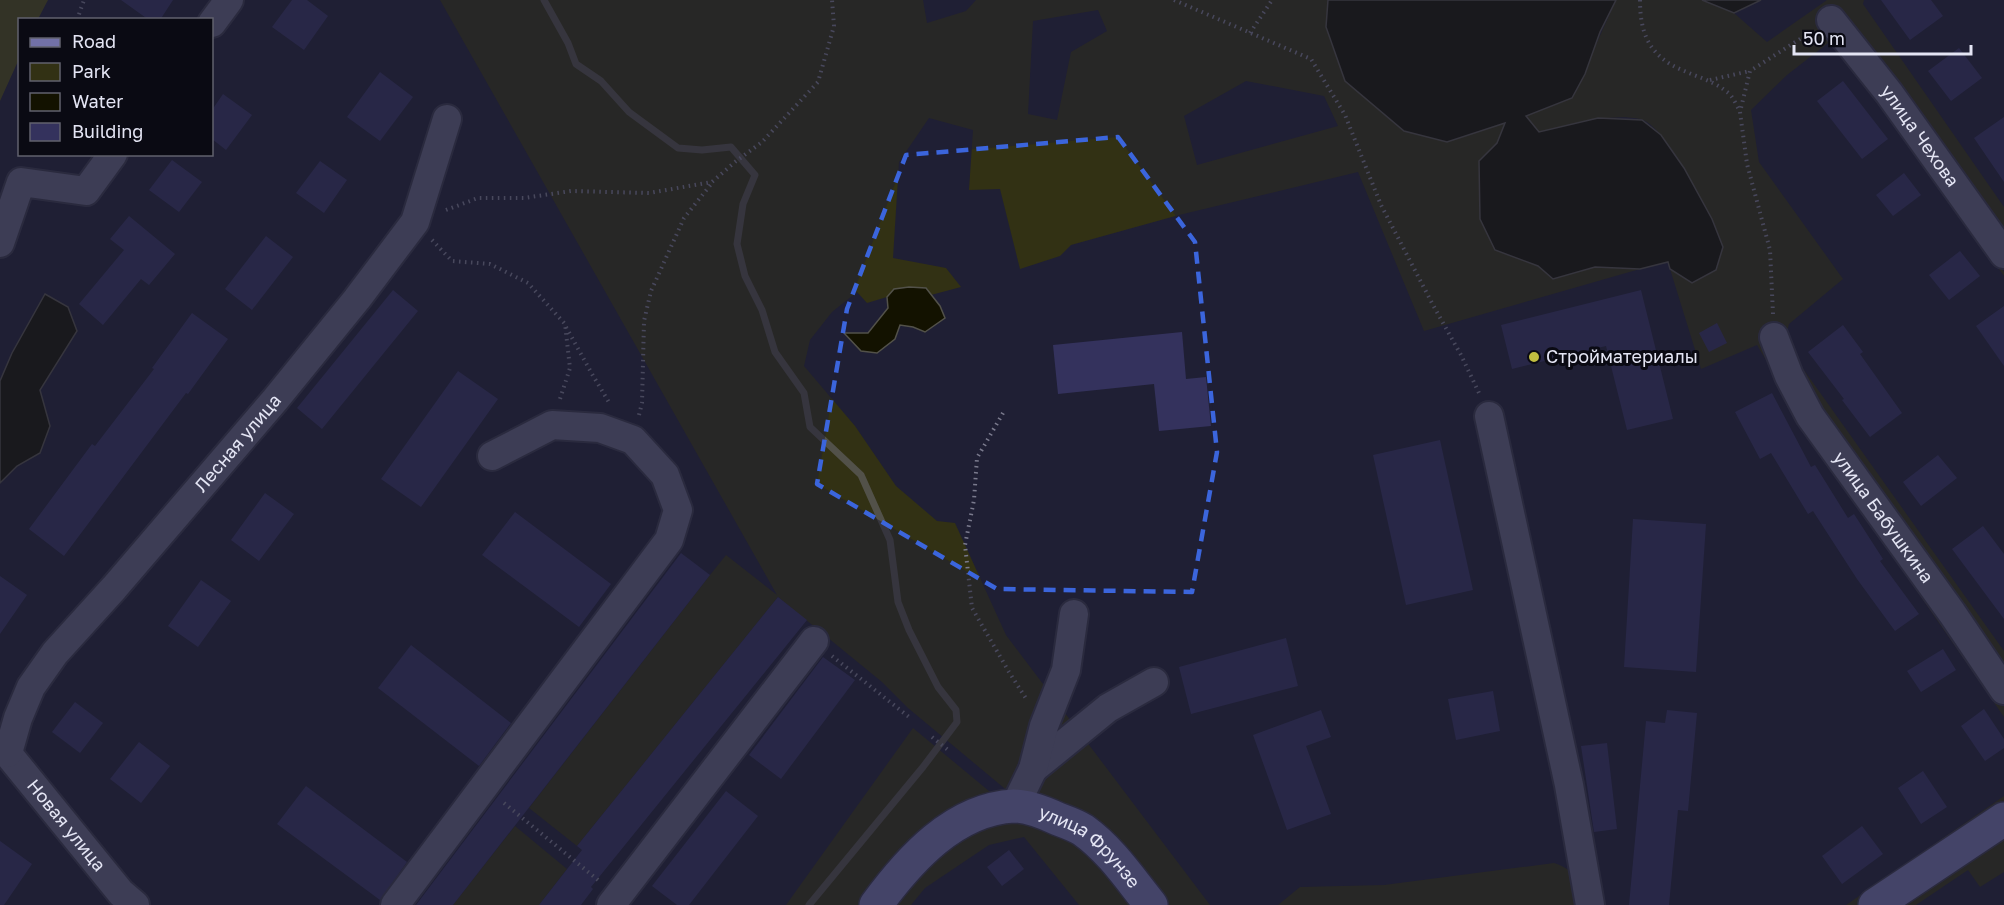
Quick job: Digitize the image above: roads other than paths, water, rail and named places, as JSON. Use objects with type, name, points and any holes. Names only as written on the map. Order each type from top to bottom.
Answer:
[{"type":"main road","points":[[876,905],[918,855],[953,826],[982,812],[1015,806]]},
{"type":"main road","name":"улица Фрунзе","points":[[1015,806],[1047,814],[1082,830],[1110,854],[1151,905]]},
{"type":"main road","points":[[1875,905],[2004,819]]},
{"type":"street","points":[[213,22],[229,0]]},
{"type":"street","name":"улица Чехова","points":[[1831,20],[1889,93],[2004,254]]},
{"type":"street","name":"Лесная улица","points":[[4,749],[31,687],[55,652],[114,588],[274,400],[357,299],[415,222],[447,119]]},
{"type":"street","points":[[0,243],[21,182],[86,191],[112,156]]},
{"type":"street","name":"улица Бабушкина","points":[[1774,337],[1789,376],[1810,416],[1952,613],[2004,690]]},
{"type":"street","points":[[1489,416],[1569,785],[1590,905]]},
{"type":"street","points":[[394,905],[669,540],[678,510],[665,475],[633,440],[600,428],[552,425],[492,456]]},
{"type":"street","points":[[1015,806],[1033,769],[1044,726],[1066,670],[1074,614]]},
{"type":"street","points":[[614,901],[814,641]]},
{"type":"street","points":[[1033,769],[1108,708],[1154,682]]},
{"type":"street","name":"Новая улица","points":[[4,749],[121,893],[135,905]]},
{"type":"water","points":[[1328,0],[1616,0],[1600,32],[1585,74],[1572,98],[1526,116],[1539,132],[1598,118],[1642,120],[1661,135],[1684,168],[1712,219],[1723,247],[1716,270],[1692,283],[1670,269],[1668,262],[1640,269],[1595,267],[1553,279],[1538,266],[1495,250],[1480,219],[1479,161],[1497,143],[1505,123],[1447,142],[1404,131],[1345,81],[1326,27]]},
{"type":"water","points":[[1702,0],[1761,0],[1734,13]]},
{"type":"water","points":[[926,288],[940,306],[945,318],[925,332],[900,325],[895,339],[877,353],[861,351],[844,333],[868,333],[888,308],[887,297],[894,289]]},
{"type":"water","points":[[45,294],[68,307],[77,331],[40,390],[50,426],[40,453],[17,466],[0,483],[0,381],[12,353]]},
{"type":"waterway","points":[[544,0],[568,43],[576,64],[601,81],[629,112],[678,148],[702,150],[731,147],[755,175],[743,204],[737,244],[745,276],[762,310],[775,352],[804,393],[810,427],[861,475],[890,540],[898,602],[909,630],[938,687],[956,710],[957,722],[923,767],[809,905]]},
{"type":"place","name":"Стройматериалы","points":[[1534,357]]}]
